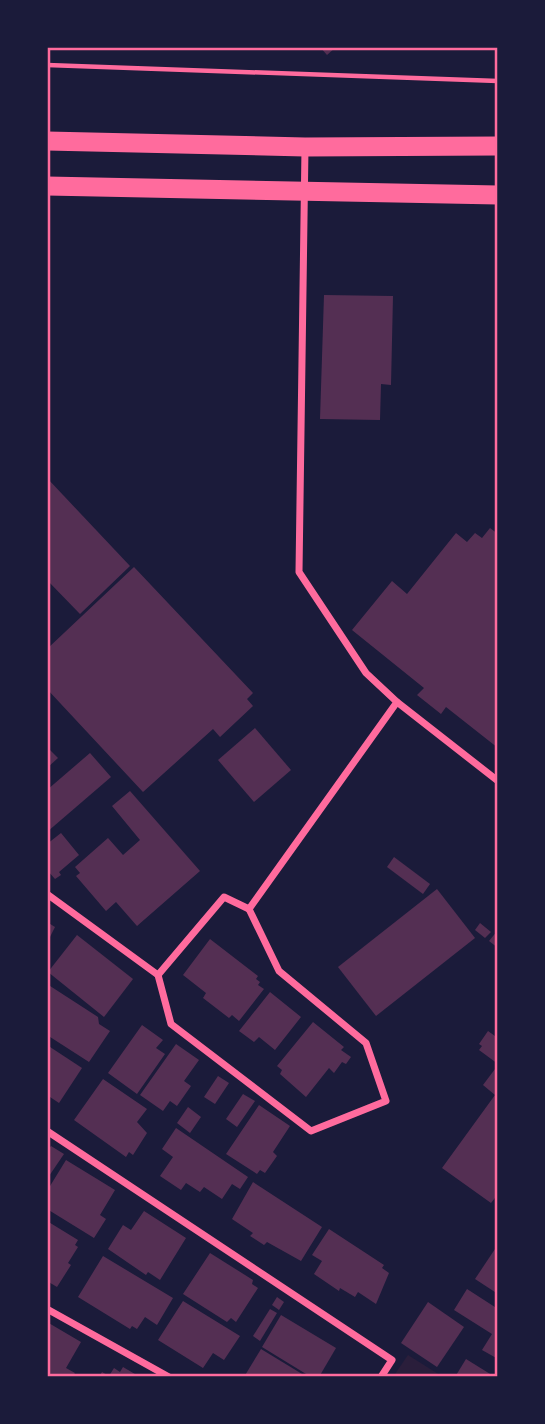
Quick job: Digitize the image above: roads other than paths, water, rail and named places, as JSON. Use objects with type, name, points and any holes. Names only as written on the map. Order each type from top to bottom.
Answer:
[{"type":"highway","points":[[47,141],[305,147],[498,146]]},
{"type":"highway","points":[[47,186],[498,195]]},
{"type":"street","points":[[305,147],[299,572],[366,673],[397,702],[498,781]]},
{"type":"street","points":[[249,909],[397,702]]},
{"type":"street","points":[[47,894],[158,975],[171,1024],[310,1131],[386,1101],[366,1043],[279,971],[249,909],[224,897],[158,975]]},
{"type":"street","points":[[47,1131],[392,1360],[381,1377]]},
{"type":"street","points":[[47,1309],[169,1377]]}]
